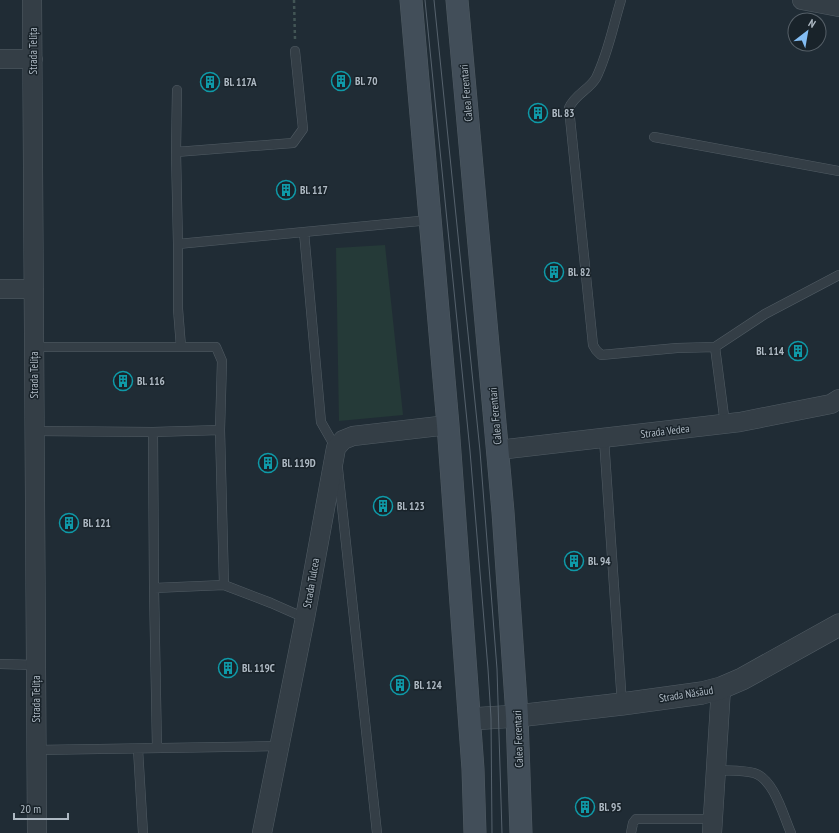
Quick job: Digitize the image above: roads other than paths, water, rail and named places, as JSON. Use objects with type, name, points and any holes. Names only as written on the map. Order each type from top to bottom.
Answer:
[{"type":"main road","points":[[411,0],[448,425],[464,661],[470,719],[473,769],[474,833]]},
{"type":"main road","name":"Calea Ferentari","points":[[458,0],[498,450],[517,716],[520,833]]},
{"type":"street","name":"Strada Telița","points":[[32,0],[36,833]]},
{"type":"street","points":[[802,0],[839,7]]},
{"type":"street","points":[[0,59],[33,59]]},
{"type":"street","points":[[0,289],[34,289]]},
{"type":"street","name":"Strada Vedea","points":[[498,450],[604,439],[740,422],[836,403]]},
{"type":"street","points":[[336,448],[343,440],[353,436],[448,425]]},
{"type":"street","name":"Strada Tulcea","points":[[262,833],[305,618],[336,448]]},
{"type":"street","name":"Strada Năsăud","points":[[470,719],[517,716],[702,693],[721,688],[748,676],[839,625]]},
{"type":"street","points":[[713,826],[721,688]]},
{"type":"lane","points":[[620,0],[602,66],[594,80],[572,100],[569,108],[593,345],[596,350],[601,354],[677,348],[715,347],[765,314],[839,275]]},
{"type":"lane","points":[[176,152],[293,142],[304,129],[295,51]]},
{"type":"lane","points":[[177,90],[176,152],[178,309],[181,347]]},
{"type":"lane","points":[[654,137],[839,171]]},
{"type":"lane","points":[[178,244],[430,220]]},
{"type":"lane","points":[[304,232],[321,422],[336,448],[376,833]]},
{"type":"lane","points":[[34,347],[216,347],[222,361],[220,430],[224,585]]},
{"type":"lane","points":[[715,347],[725,424]]},
{"type":"lane","points":[[34,431],[153,432],[220,430]]},
{"type":"lane","points":[[153,432],[157,748]]},
{"type":"lane","points":[[604,439],[622,704]]},
{"type":"lane","points":[[154,588],[224,585],[305,618]]},
{"type":"lane","points":[[0,664],[36,665]]},
{"type":"lane","points":[[36,750],[279,746]]},
{"type":"lane","points":[[138,748],[143,833]]},
{"type":"lane","points":[[716,770],[752,773],[763,778],[772,789],[791,833]]},
{"type":"lane","points":[[632,833],[633,823],[636,819],[713,826]]},
{"type":"tram line","points":[[425,0],[470,451],[488,669],[491,718],[492,833]]},
{"type":"tram line","points":[[434,0],[480,451],[497,669],[502,833]]},
{"type":"place","name":"Bl. 70","points":[[341,81]]},
{"type":"place","name":"Bl. 117A","points":[[210,82]]},
{"type":"place","name":"Bl. 83","points":[[538,113]]},
{"type":"place","name":"Bl. 117","points":[[286,190]]},
{"type":"place","name":"Bl. 82","points":[[554,272]]},
{"type":"place","name":"Bl. 114","points":[[798,351]]},
{"type":"place","name":"Bl. 116","points":[[123,381]]},
{"type":"place","name":"Bl. 119D","points":[[268,463]]},
{"type":"place","name":"Bl. 123","points":[[383,506]]},
{"type":"place","name":"Bl. 121","points":[[69,523]]},
{"type":"place","name":"Bl. 94","points":[[574,561]]},
{"type":"place","name":"Bl. 119C","points":[[228,668]]},
{"type":"place","name":"Bl. 124","points":[[400,685]]},
{"type":"place","name":"Bl. 95","points":[[585,807]]}]
